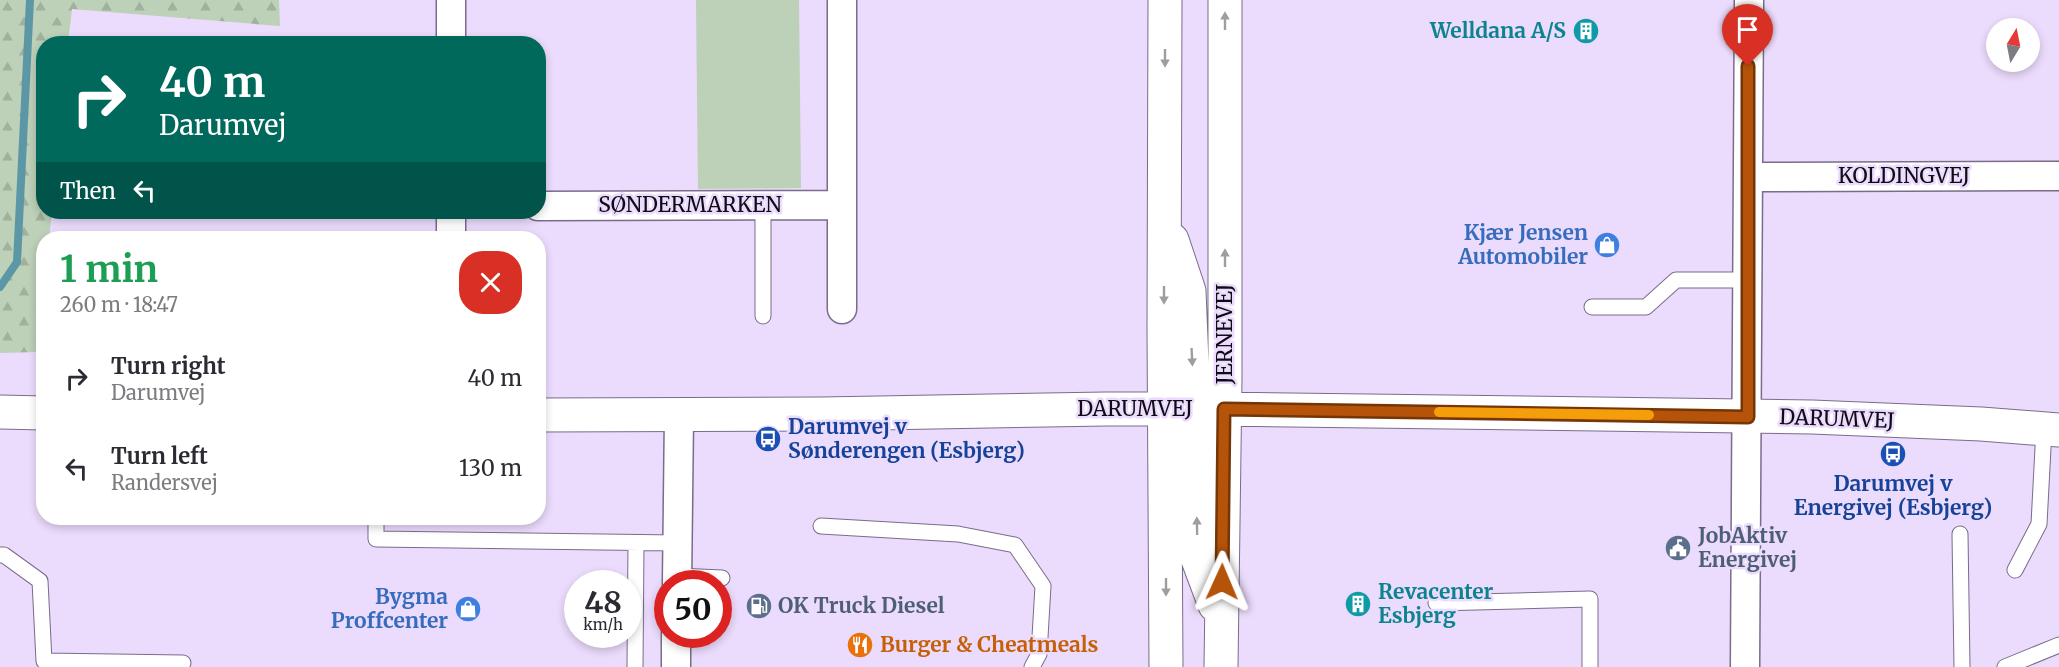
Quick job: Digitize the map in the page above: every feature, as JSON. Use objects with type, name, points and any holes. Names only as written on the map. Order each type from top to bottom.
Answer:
[{"type":"main road","points":[[1165,0],[1166,667]]},
{"type":"main road","name":"JERNEVEJ","points":[[1221,667],[1225,0]]},
{"type":"main road","points":[[1164,219],[1189,291],[1193,387],[1224,409]]},
{"type":"main road","points":[[1165,408],[1197,430],[1197,557],[1222,622]]},
{"type":"main road","name":"DARUMVEJ","points":[[546,415],[834,414],[1165,408],[1748,417],[1949,423],[2052,429]]},
{"type":"main road","points":[[0,412],[36,413]]},
{"type":"street","points":[[450,0],[451,36]]},
{"type":"street","points":[[842,309],[843,0]]},
{"type":"street","points":[[1745,667],[1749,0]]},
{"type":"street","name":"KOLDINGVEJ","points":[[1748,177],[2059,176]]},
{"type":"street","name":"SØNDERMARKEN","points":[[546,206],[842,205]]},
{"type":"street","points":[[677,570],[679,415]]},
{"type":"street","points":[[676,648],[676,667]]},
{"type":"lane","points":[[763,205],[763,316]]},
{"type":"lane","points":[[1592,307],[1646,307],[1676,280],[1748,280]]},
{"type":"lane","points":[[2015,570],[2039,524],[2052,429]]},
{"type":"lane","points":[[376,525],[376,538],[677,543]]},
{"type":"lane","points":[[821,526],[958,534],[1015,544],[1043,585],[1040,654],[1032,667]]},
{"type":"lane","points":[[1960,534],[1962,667]]},
{"type":"lane","points":[[635,667],[636,543]]},
{"type":"lane","points":[[0,555],[4,555],[40,581],[44,661],[183,663]]},
{"type":"lane","points":[[1437,603],[1590,599],[1590,667]]},
{"type":"lane","points":[[2005,667],[2059,645]]},
{"type":"green space","points":[[0,0],[279,0],[280,26],[72,9],[69,36],[36,36],[36,219],[51,219],[50,231],[36,231],[36,352],[0,353]]},
{"type":"green space","points":[[696,0],[799,0],[801,188],[698,189]]},
{"type":"waterway","points":[[0,287],[17,262],[30,0]]},
{"type":"slow traffic","points":[[1439,412],[1649,415]]},
{"type":"place","name":"Welldana A/S","points":[[1586,31]]},
{"type":"place","name":"Kjær Jensen Automobiler","points":[[1607,245]]},
{"type":"place","name":"Darumvej v Sønderengen (Esbjerg)","points":[[768,439]]},
{"type":"place","name":"Darumvej v Energivej (Esbjerg)","points":[[1893,454]]},
{"type":"place","name":"JobAktiv Energivej","points":[[1678,548]]},
{"type":"place","name":"Revacenter Esbjerg","points":[[1358,604]]},
{"type":"place","name":"OK Truck Diesel","points":[[759,606]]},
{"type":"place","name":"Bygma Proffcenter","points":[[468,609]]},
{"type":"place","name":"Burger & Cheatmeals","points":[[860,645]]},
{"type":"route","points":[[1222,582],[1224,409],[1748,417],[1748,66]]}]
